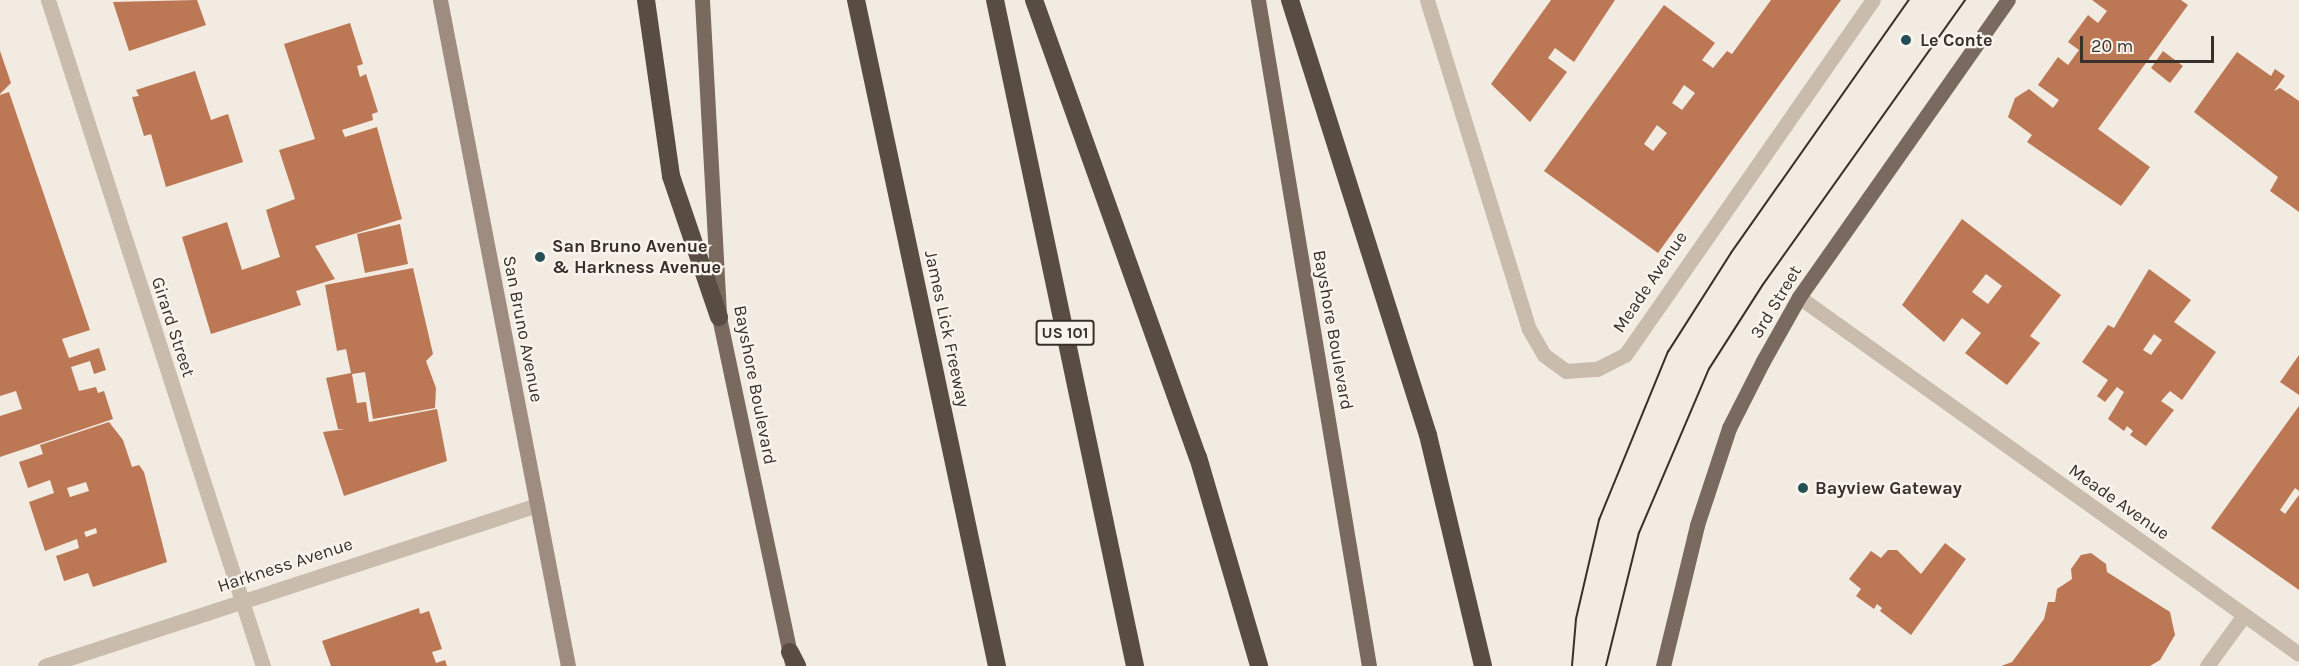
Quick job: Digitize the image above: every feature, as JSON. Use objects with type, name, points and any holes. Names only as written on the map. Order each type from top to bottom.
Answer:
[{"type":"highway","points":[[646,0],[671,176],[719,317]]},
{"type":"highway","name":"James Lick Freeway","points":[[856,0],[997,666]]},
{"type":"highway","name":"US 101","points":[[995,0],[1135,666]]},
{"type":"highway","points":[[1034,0],[1198,457],[1259,666]]},
{"type":"highway","points":[[1290,0],[1428,435],[1483,666]]},
{"type":"main road","name":"San Bruno Avenue","points":[[440,0],[568,666]]},
{"type":"main road","name":"Bayshore Boulevard","points":[[702,0],[719,317],[793,661]]},
{"type":"main road","name":"Bayshore Boulevard","points":[[1258,0],[1369,666]]},
{"type":"main road","name":"3rd Street","points":[[1663,666],[1697,525],[1730,428],[1799,297],[2008,0]]},
{"type":"street","name":"Girard Street","points":[[48,0],[263,666]]},
{"type":"street","name":"Meade Avenue","points":[[1427,0],[1529,329],[1544,355],[1566,371],[1596,369],[1625,355],[1873,0]]},
{"type":"street","name":"Meade Avenue","points":[[1799,297],[2299,654]]},
{"type":"street","name":"Harkness Avenue","points":[[45,666],[240,599],[537,505]]},
{"type":"street","points":[[2207,666],[2244,615]]},
{"type":"building","points":[[197,0],[206,25],[129,51],[113,2]]},
{"type":"building","points":[[1551,0],[1615,0],[1574,62],[1555,48],[1548,58],[1567,72],[1530,122],[1491,84]]},
{"type":"building","points":[[1771,0],[1841,0],[1658,253],[1544,171],[1664,5],[1715,43],[1702,60],[1713,68],[1727,51],[1732,54]],"holes":[[[1684,85],[1695,93],[1682,110],[1672,103]],[[1657,125],[1667,133],[1653,151],[1644,144]]]},
{"type":"building","points":[[2092,0],[2181,0],[2188,5],[2098,129],[2150,167],[2121,206],[2027,142],[2032,135],[2008,117],[2015,98],[2029,89],[2053,108],[2059,100],[2038,85],[2058,57],[2068,65],[2079,50],[2068,42],[2088,15],[2098,23],[2107,11]]},
{"type":"building","points":[[350,23],[363,64],[357,66],[360,77],[366,74],[378,112],[372,114],[373,120],[342,130],[345,137],[377,127],[402,219],[315,246],[335,279],[296,291],[301,305],[211,334],[182,237],[227,222],[242,270],[280,257],[266,210],[295,199],[279,150],[315,139],[284,44]]},
{"type":"building","points":[[0,51],[11,83],[0,94]]},
{"type":"building","points":[[2163,51],[2183,66],[2170,83],[2151,68]]},
{"type":"building","points":[[2237,52],[2271,76],[2275,69],[2285,76],[2274,91],[2280,88],[2299,101],[2299,212],[2270,191],[2278,177],[2194,112]]},
{"type":"building","points":[[195,71],[211,120],[228,114],[243,162],[166,187],[151,134],[144,136],[132,97],[139,96],[136,90]]},
{"type":"building","points":[[9,92],[90,330],[62,339],[69,358],[99,348],[106,370],[94,374],[90,361],[71,367],[79,391],[96,387],[98,393],[104,391],[113,419],[0,457],[0,416],[22,409],[16,391],[0,396],[0,95]]},
{"type":"building","points":[[1962,219],[2061,295],[2030,336],[2040,343],[2007,385],[1965,353],[1981,333],[1962,318],[1944,342],[1902,305]],"holes":[[[1986,274],[2002,286],[1988,304],[1972,292]]]},
{"type":"building","points":[[400,224],[408,264],[365,273],[357,234]]},
{"type":"building","points":[[413,268],[433,354],[426,361],[436,388],[435,408],[373,419],[365,372],[352,374],[357,403],[366,402],[369,422],[437,409],[447,461],[344,496],[323,432],[345,429],[338,429],[326,378],[351,373],[346,349],[337,351],[325,285]]},
{"type":"building","points":[[2149,269],[2191,300],[2174,322],[2216,352],[2182,400],[2170,391],[2161,401],[2174,410],[2146,446],[2130,435],[2133,431],[2127,426],[2124,431],[2108,419],[2124,392],[2117,387],[2105,402],[2097,396],[2108,380],[2082,362],[2108,325],[2114,328]],"holes":[[[2154,334],[2162,340],[2151,355],[2143,350]]]},
{"type":"building","points":[[2299,355],[2299,395],[2280,382]]},
{"type":"building","points":[[2299,406],[2299,491],[2295,488],[2280,510],[2285,514],[2299,495],[2299,590],[2211,528]]},
{"type":"building","points":[[109,422],[123,440],[132,467],[139,465],[144,472],[167,562],[93,587],[88,573],[64,581],[56,556],[79,548],[77,539],[45,551],[29,502],[54,493],[50,480],[28,488],[19,462],[43,454],[40,445]],"holes":[[[86,482],[89,491],[70,497],[67,488]],[[96,528],[97,533],[86,537],[84,532]]]},
{"type":"building","points":[[1945,543],[1966,559],[1911,635],[1880,611],[1882,608],[1877,604],[1874,609],[1856,596],[1861,589],[1849,579],[1871,551],[1881,558],[1888,550],[1897,550],[1921,574]]},
{"type":"building","points":[[2091,553],[2106,564],[2107,572],[2170,612],[2175,635],[2160,660],[2150,666],[2001,666],[2012,662],[2044,619],[2048,602],[2055,602],[2057,589],[2072,579],[2071,569],[2081,555]]},
{"type":"building","points":[[419,608],[420,614],[429,611],[442,649],[432,652],[436,663],[445,660],[447,666],[331,666],[322,641]]},
{"type":"tram line","points":[[1572,666],[1576,619],[1599,520],[1668,352],[1731,253],[1909,0]]},
{"type":"tram line","points":[[1606,666],[1639,533],[1709,369],[1762,286],[1965,0]]},
{"type":"place","name":"Le Conte","points":[[1906,40]]},
{"type":"place","name":"San Bruno Avenue & Harkness Avenue","points":[[540,257]]},
{"type":"place","name":"Bayview Gateway","points":[[1803,488]]}]
